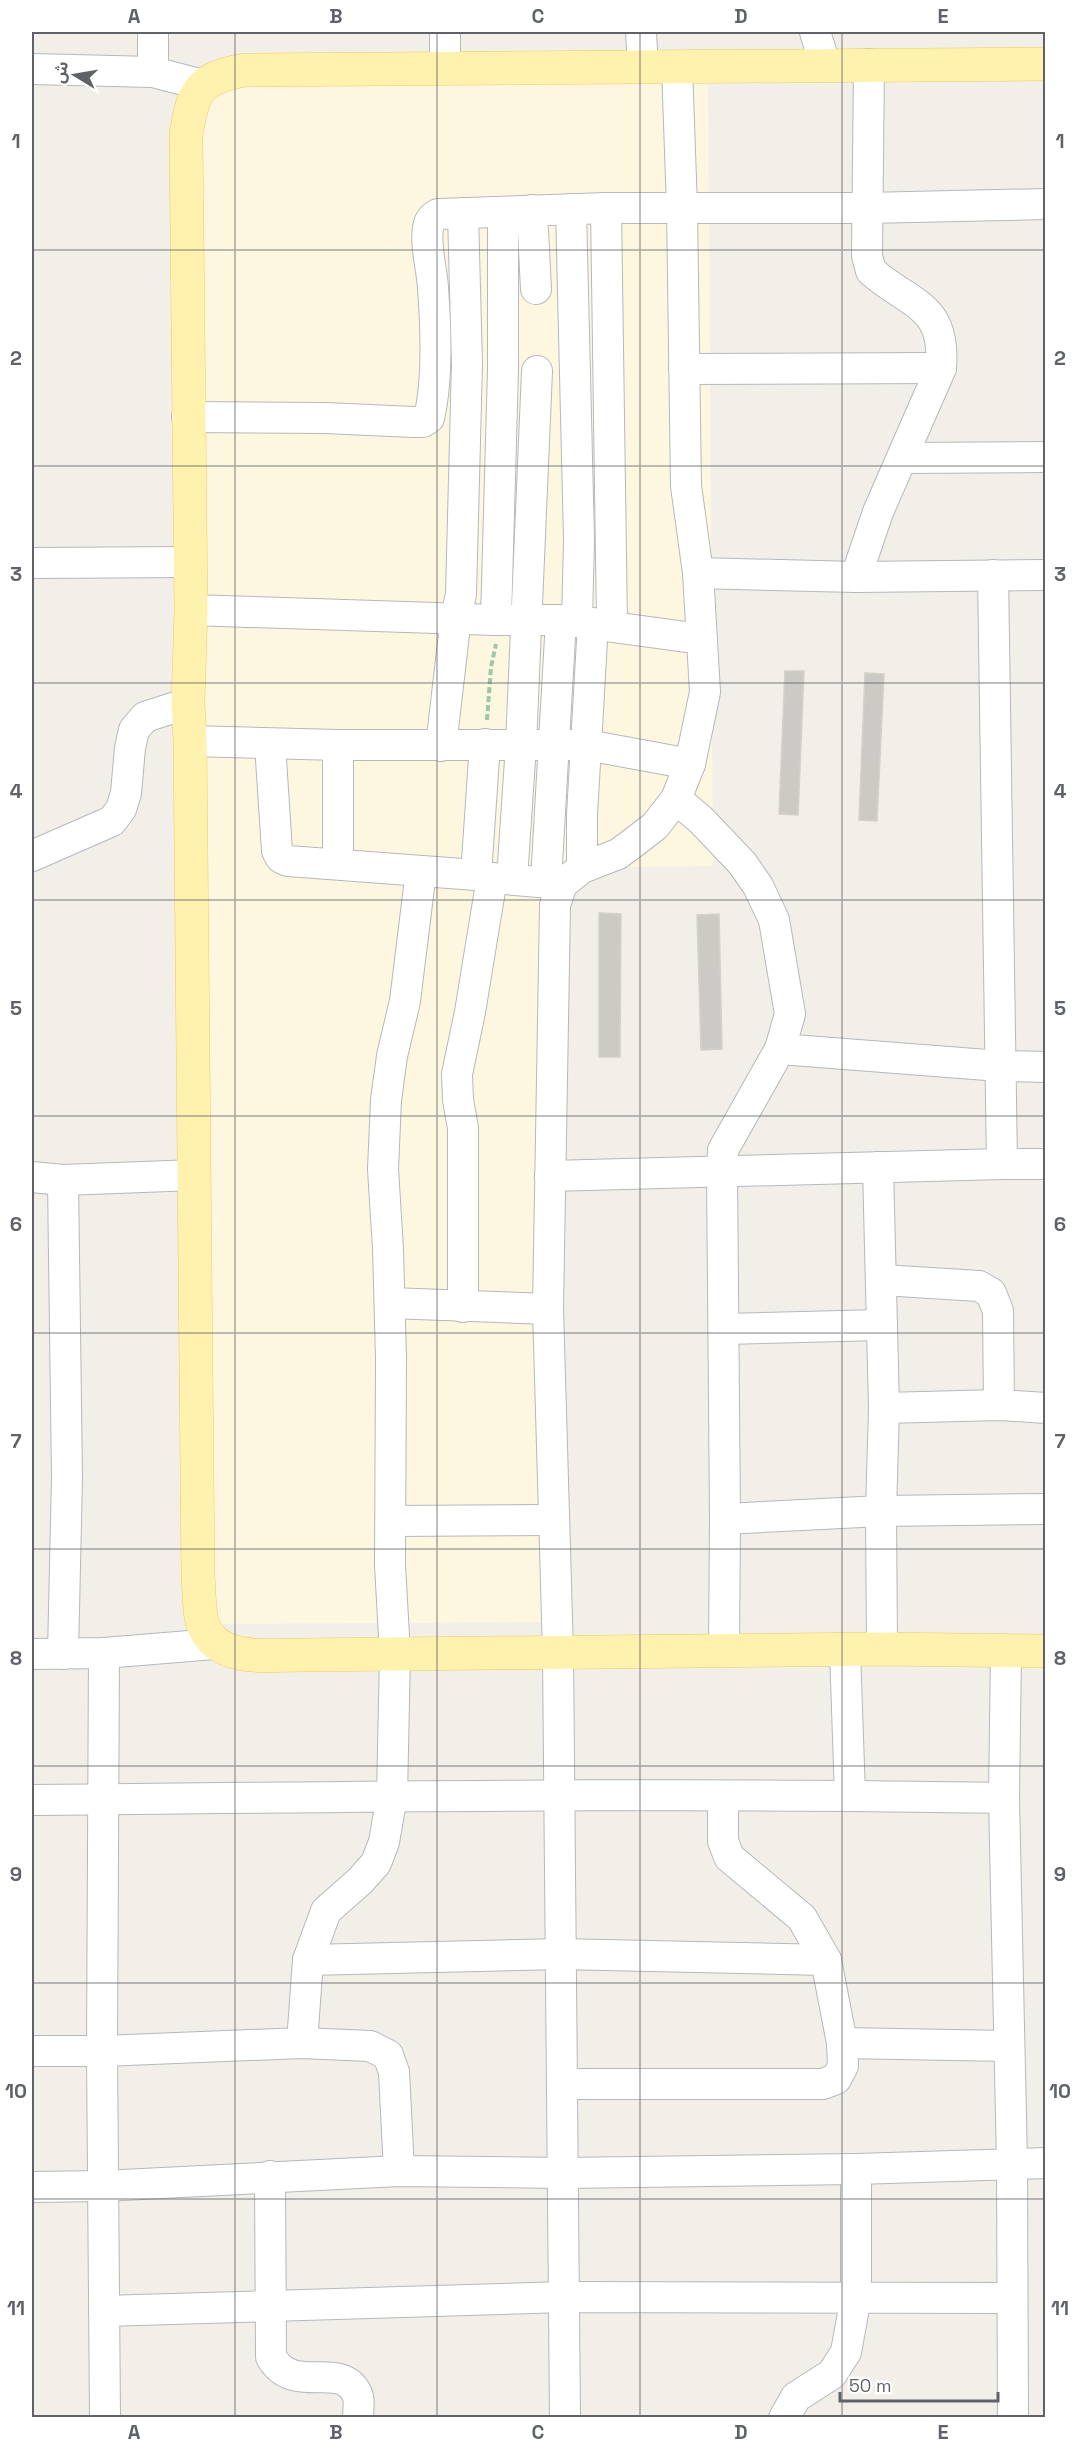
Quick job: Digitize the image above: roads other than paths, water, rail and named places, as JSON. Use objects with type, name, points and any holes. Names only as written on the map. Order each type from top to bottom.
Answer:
[{"type":"main road","points":[[1046,63],[245,70],[220,75],[203,85],[194,101],[186,135],[187,417],[191,610],[188,702],[198,1575],[201,1618],[214,1644],[231,1652],[256,1655],[882,1649],[1046,1651]]},
{"type":"street","points":[[153,32],[153,72]]},
{"type":"street","points":[[445,32],[445,68]]},
{"type":"street","points":[[641,32],[643,67]]},
{"type":"street","points":[[815,32],[825,64]]},
{"type":"street","points":[[856,577],[878,512],[941,368],[942,348],[937,325],[921,305],[872,271],[867,256],[868,64]]},
{"type":"street","points":[[270,744],[277,851],[281,858],[288,861],[493,877],[563,878],[618,854],[655,826],[676,799],[690,764],[705,693],[698,573],[686,486],[682,208],[677,66]]},
{"type":"street","points":[[32,69],[153,72],[203,85]]},
{"type":"street","points":[[187,417],[423,422],[429,418],[434,365],[433,291],[428,225],[432,217],[438,214],[606,208],[866,208],[1046,204]]},
{"type":"street","points":[[565,2418],[558,1652],[548,1309],[555,905],[582,814],[587,745],[586,622],[606,208]]},
{"type":"street","points":[[563,878],[553,746],[586,622],[579,540],[571,209]]},
{"type":"street","points":[[517,211],[536,289]]},
{"type":"street","points":[[463,1307],[463,1128],[458,1100],[458,1074],[493,877],[521,745],[511,620],[503,369],[503,290],[517,211]]},
{"type":"street","points":[[441,746],[456,617],[461,594],[467,364],[463,213]]},
{"type":"street","points":[[503,290],[572,289]]},
{"type":"street","points":[[434,365],[467,364],[503,369],[574,371]]},
{"type":"street","points":[[684,369],[941,368]]},
{"type":"street","points":[[511,620],[537,371]]},
{"type":"street","points":[[902,458],[1046,457]]},
{"type":"street","points":[[32,563],[190,562]]},
{"type":"street","points":[[698,573],[856,577],[1046,574]]},
{"type":"street","points":[[993,575],[1002,1164]]},
{"type":"street","points":[[191,610],[586,622],[701,639]]},
{"type":"street","points":[[32,856],[112,821],[121,809],[126,793],[134,730],[145,717],[188,702]]},
{"type":"street","points":[[190,741],[338,745],[587,745],[690,764]]},
{"type":"street","points":[[484,744],[493,877]]},
{"type":"street","points":[[338,745],[338,864]]},
{"type":"street","points":[[676,799],[701,819],[742,863],[758,886],[774,920],[790,1014],[780,1049],[723,1150],[724,1651]]},
{"type":"street","points":[[302,2043],[308,1960],[326,1911],[360,1881],[376,1863],[384,1842],[392,1796],[395,1654],[391,1521],[390,1303],[383,1169],[386,1100],[392,1056],[405,1001],[421,871]]},
{"type":"street","points":[[780,1049],[1000,1066],[1046,1067]]},
{"type":"street","points":[[550,1176],[1046,1164]]},
{"type":"street","points":[[878,1167],[884,1408],[881,1511],[882,1649]]},
{"type":"street","points":[[32,1177],[63,1180],[195,1175]]},
{"type":"street","points":[[63,1180],[67,1478],[63,1654]]},
{"type":"street","points":[[882,1280],[979,1286],[991,1293],[998,1311],[999,1405]]},
{"type":"street","points":[[390,1303],[548,1309]]},
{"type":"street","points":[[724,1329],[882,1325]]},
{"type":"street","points":[[884,1408],[999,1405],[1046,1408]]},
{"type":"street","points":[[725,1519],[881,1511],[1046,1509]]},
{"type":"street","points":[[391,1521],[553,1520]]},
{"type":"street","points":[[32,1654],[104,1653],[214,1644]]},
{"type":"street","points":[[845,1650],[850,1796]]},
{"type":"street","points":[[1006,1651],[1004,1798],[1012,2163],[1013,2418]]},
{"type":"street","points":[[104,1653],[102,2051],[105,2418]]},
{"type":"street","points":[[32,1800],[392,1796],[1004,1798]]},
{"type":"street","points":[[562,2085],[822,2084],[836,2079],[843,2066],[842,2043],[826,1960],[802,1918],[729,1857],[723,1841],[723,1797]]},
{"type":"street","points":[[308,1960],[560,1954],[826,1960]]},
{"type":"street","points":[[32,2051],[102,2051],[302,2043],[370,2046],[388,2055],[394,2072],[399,2171]]},
{"type":"street","points":[[842,2043],[1009,2046]]},
{"type":"street","points":[[32,2187],[103,2186],[399,2171],[563,2173],[856,2169],[1046,2163]]},
{"type":"street","points":[[784,2418],[796,2397],[832,2374],[846,2352],[856,2297],[856,2169]]},
{"type":"street","points":[[270,2176],[271,2357],[276,2366],[289,2376],[333,2377],[350,2383],[358,2396],[358,2418]]},
{"type":"street","points":[[104,2311],[565,2297],[1011,2298]]}]
